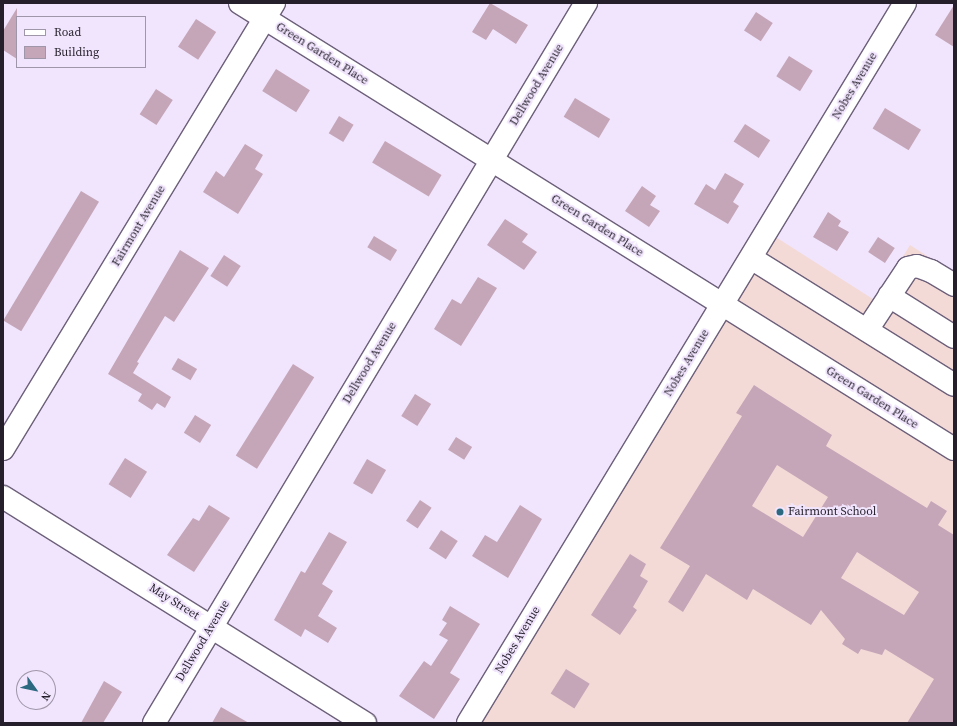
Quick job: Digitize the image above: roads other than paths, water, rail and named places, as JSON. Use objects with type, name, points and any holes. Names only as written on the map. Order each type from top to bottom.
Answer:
[{"type":"street","name":"Green Garden Place","points":[[240,3],[270,11],[492,160],[723,304],[952,442]]},
{"type":"street","name":"Dellwood Avenue","points":[[154,723],[586,3]]},
{"type":"street","name":"Nobes Avenue","points":[[468,723],[905,3]]},
{"type":"street","name":"Fairmont Avenue","points":[[3,449],[270,11]]},
{"type":"street","points":[[751,258],[954,385]]},
{"type":"street","points":[[867,330],[908,268],[917,266],[954,286]]},
{"type":"street","points":[[889,296],[954,338]]},
{"type":"street","name":"May Street","points":[[3,497],[212,626],[365,723]]},
{"type":"place","name":"Fairmont School","points":[[780,512]]}]
